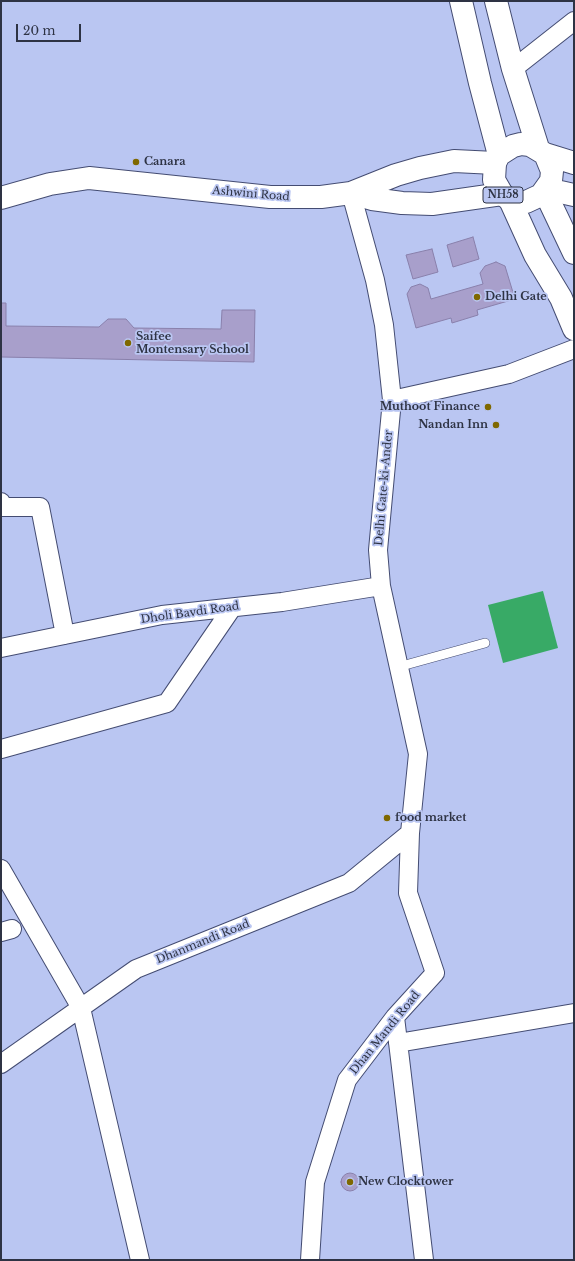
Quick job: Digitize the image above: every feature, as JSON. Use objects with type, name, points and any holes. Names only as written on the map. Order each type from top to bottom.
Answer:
[{"type":"main road","name":"NH58","points":[[461,1],[497,159],[494,180],[506,197],[526,202],[534,200],[546,191]]},
{"type":"main road","points":[[496,1],[513,69],[542,151],[552,171],[551,181],[546,191]]},
{"type":"main road","points":[[351,193],[396,175],[420,168],[454,161],[497,159],[513,146],[521,144],[574,163]]},
{"type":"main road","name":"Ashwini Road","points":[[1,198],[50,184],[89,178],[270,197],[321,197],[351,193],[372,199],[402,203],[432,204],[506,197]]},
{"type":"main road","points":[[546,191],[574,195]]},
{"type":"main road","points":[[546,191],[574,253]]},
{"type":"main road","points":[[506,197],[535,255],[561,298],[574,329]]},
{"type":"street","points":[[513,69],[574,21]]},
{"type":"street","name":"Delhi Gate-ki-Ander","points":[[351,193],[375,280],[384,325],[390,367],[392,400],[378,550],[381,586],[418,754],[410,833]]},
{"type":"street","points":[[392,400],[509,374],[574,349]]},
{"type":"street","points":[[1,502],[1,508],[40,507],[65,635]]},
{"type":"street","name":"Dholi Bavdi Road","points":[[1,648],[162,615],[282,602],[381,586]]},
{"type":"street","points":[[1,749],[167,703],[232,608]]},
{"type":"street","name":"Dhanmandi Road","points":[[1,1064],[136,970],[349,883],[410,833]]},
{"type":"street","name":"Dhan Mandi Road","points":[[310,1260],[315,1182],[348,1080],[394,1018],[434,973],[408,893],[410,833]]},
{"type":"street","points":[[1,869],[81,1008],[140,1260]]},
{"type":"street","points":[[398,1043],[574,1012]]},
{"type":"street","points":[[394,1018],[424,1260]]},
{"type":"lane","points":[[398,666],[484,643]]},
{"type":"shaded area","points":[[543,591],[558,648],[503,663],[488,605]]},
{"type":"building","points":[[473,237],[479,259],[453,267],[447,245]]},
{"type":"building","points":[[432,249],[438,272],[413,279],[406,255]]},
{"type":"building","name":"Delhi Gate","points":[[496,262],[505,266],[515,299],[477,310],[478,315],[452,323],[451,318],[416,328],[407,294],[411,287],[420,284],[428,288],[431,299],[483,284],[480,273],[485,266]]},
{"type":"building","name":"Saifee Montensary School","points":[[1,303],[6,303],[6,326],[99,327],[108,319],[126,319],[134,328],[221,329],[222,310],[255,310],[254,362],[1,357]]},
{"type":"building","name":"New Clocktower","points":[[350,1173],[356,1176],[359,1182],[356,1188],[350,1191],[344,1188],[341,1182],[344,1176]]},
{"type":"place","name":"Canara","points":[[136,162]]},
{"type":"place","name":"Delhi Gate","points":[[477,297]]},
{"type":"place","name":"Saifee Montensary School","points":[[128,343]]},
{"type":"place","name":"Muthoot Finance","points":[[488,407]]},
{"type":"place","name":"Nandan Inn","points":[[496,425]]},
{"type":"place","name":"food market","points":[[387,818]]},
{"type":"place","name":"New Clocktower","points":[[350,1182]]}]
